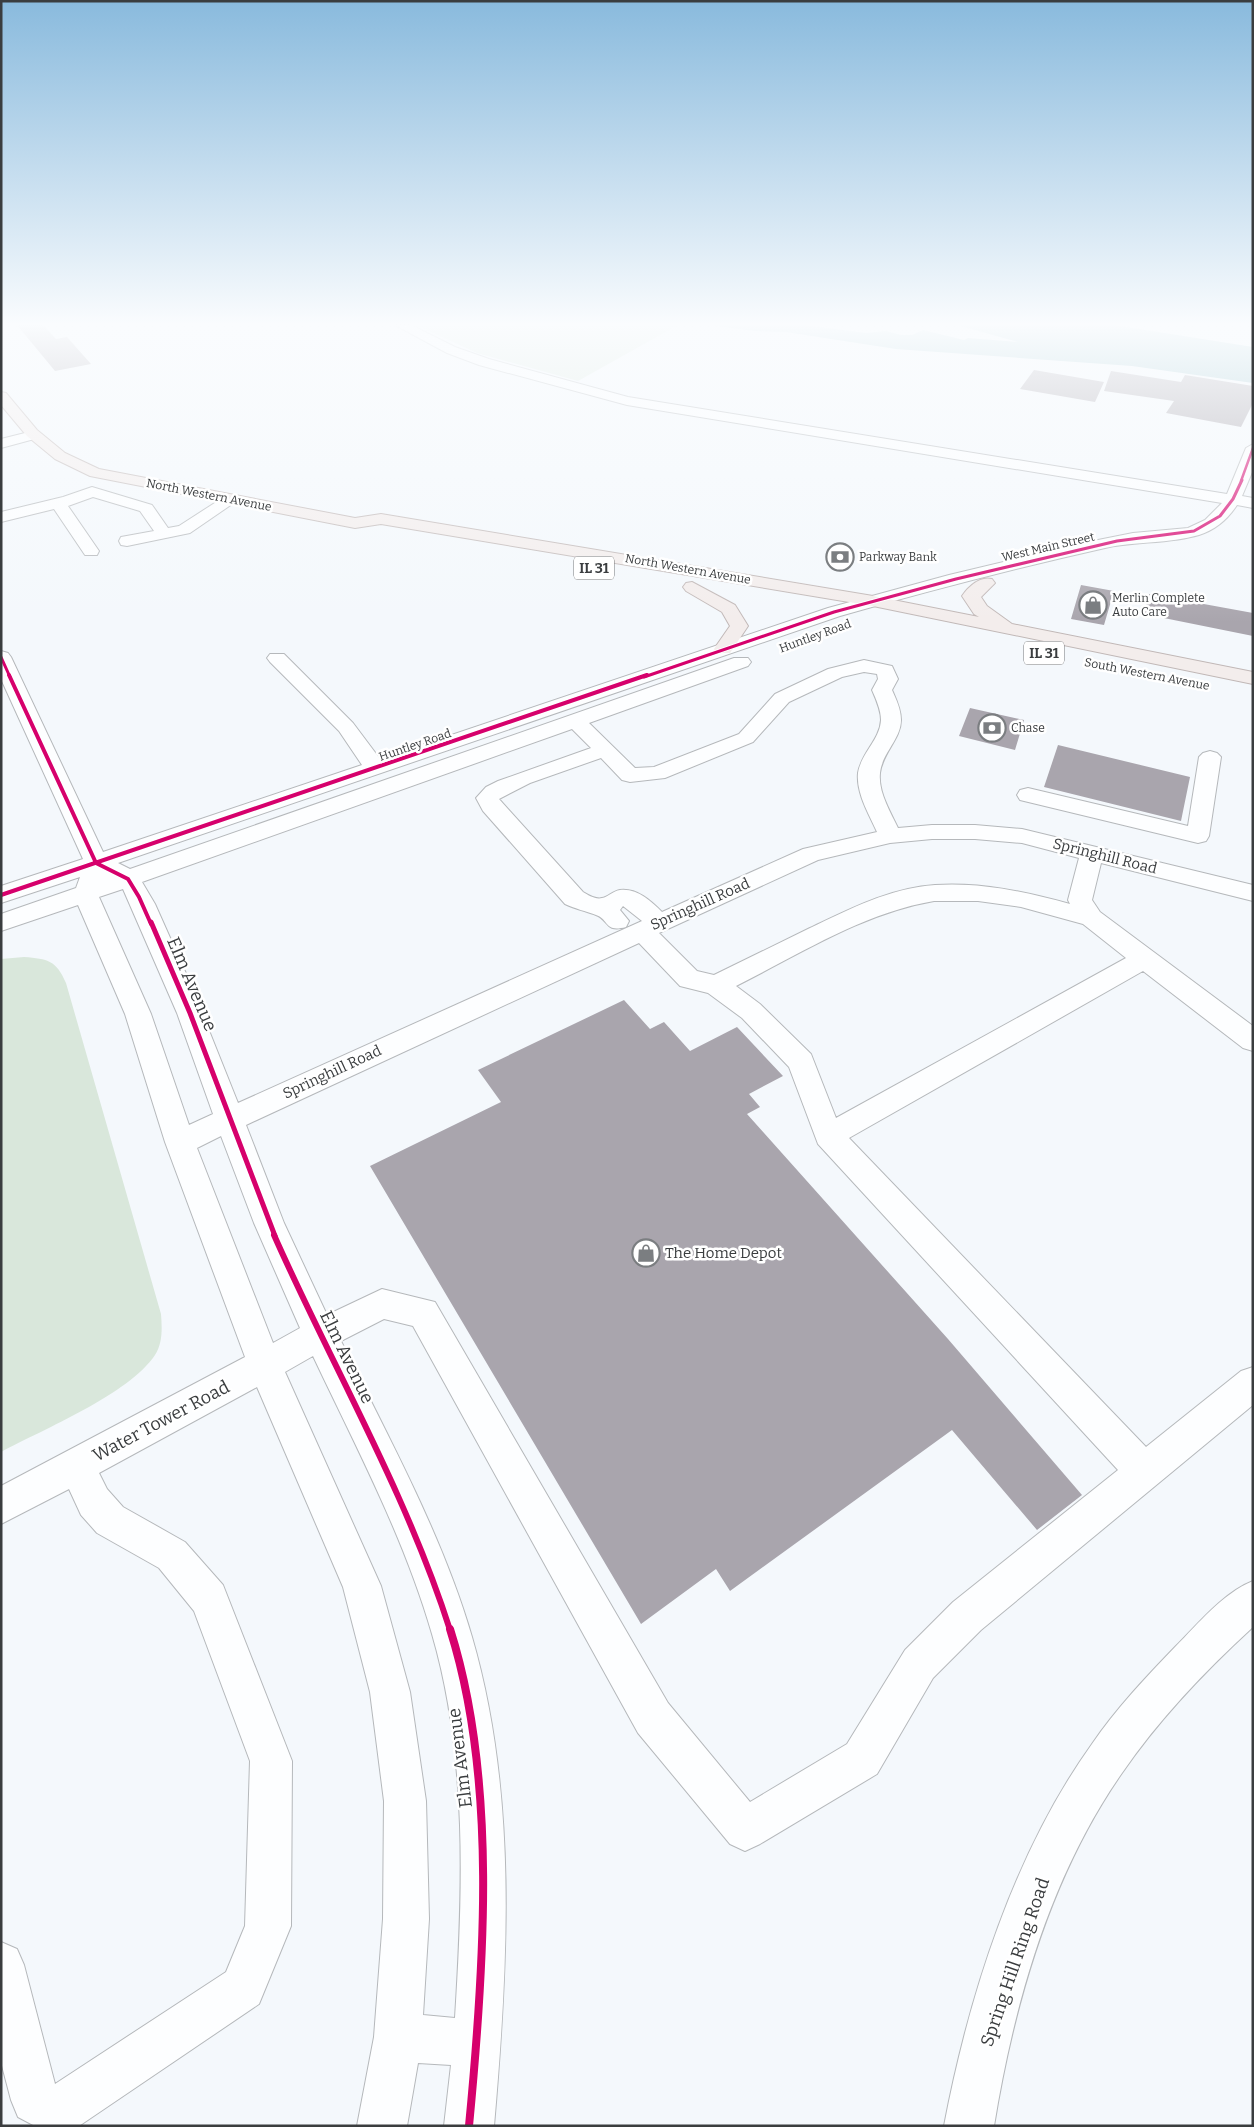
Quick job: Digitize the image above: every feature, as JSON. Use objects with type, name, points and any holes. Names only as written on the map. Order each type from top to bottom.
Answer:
[{"type":"main road","name":"North Western Avenue","points":[[25,424],[33,434],[60,456],[95,473],[355,523],[381,520],[398,522],[869,609]]},
{"type":"main road","name":"North Western Avenue","points":[[355,523],[370,533],[507,552],[834,612]]},
{"type":"main road","points":[[986,583],[971,596],[980,610],[1008,627]]},
{"type":"main road","points":[[692,587],[729,609],[739,626],[723,649]]},
{"type":"main road","name":"South Western Avenue","points":[[834,612],[899,607],[1008,627],[1253,678]]},
{"type":"main road","name":"South Western Avenue","points":[[869,609],[1253,696]]},
{"type":"street","points":[[768,424],[1253,504]]},
{"type":"street","points":[[1,444],[33,434]]},
{"type":"street","name":"West Main Street","points":[[899,607],[986,583],[1151,544],[1164,538],[1184,534],[1207,526],[1228,508],[1253,448]]},
{"type":"street","points":[[1,517],[58,503],[92,492],[146,508],[163,532]]},
{"type":"street","points":[[127,541],[163,532],[184,530],[230,500]]},
{"type":"street","points":[[58,503],[91,551]]},
{"type":"street","name":"West Main Street","points":[[869,609],[927,584],[1141,537],[1164,538]]},
{"type":"street","name":"Huntley Road","points":[[130,879],[577,722],[869,609]]},
{"type":"street","name":"Huntley Road","points":[[1,923],[91,878],[376,769],[834,612]]},
{"type":"street","points":[[1,657],[91,878],[180,1142],[265,1366],[362,1586],[390,1692],[405,1801],[406,1919],[398,2037],[382,2126]]},
{"type":"street","points":[[277,658],[346,727],[376,769]]},
{"type":"street","points":[[577,722],[630,774],[658,773],[746,738],[782,698],[835,673],[864,666],[873,666],[885,670],[888,679],[882,690],[891,720],[886,734],[874,755],[869,774],[877,807],[890,836]]},
{"type":"street","points":[[606,750],[510,783],[490,793],[487,798],[491,806],[574,898],[591,906],[608,907],[608,912],[643,930],[688,979],[716,985],[751,1010],[801,1062],[828,1136],[1144,1471],[1253,1383]]},
{"type":"street","points":[[1028,795],[1198,836],[1210,757]]},
{"type":"street","name":"Springhill Road","points":[[180,1142],[811,854],[890,836],[932,832],[975,832],[1022,836],[1253,893]]},
{"type":"street","points":[[1092,853],[1080,900],[1091,918],[1253,1040]]},
{"type":"street","points":[[91,878],[130,879]]},
{"type":"street","name":"Huntley Road","points":[[1,896],[91,878]]},
{"type":"street","name":"Elm Avenue","points":[[130,879],[181,988],[269,1221],[320,1335],[413,1529],[437,1587],[466,1695],[481,1821],[484,1940],[478,2044],[469,2126]]},
{"type":"street","points":[[716,985],[868,910],[899,899],[934,893],[978,893],[1021,899],[1091,918]]},
{"type":"street","points":[[828,1136],[1144,958]]},
{"type":"street","name":"Water Tower Road","points":[[1,1506],[320,1335],[382,1304],[423,1313],[652,1718],[745,1830],[862,1759],[919,1664],[967,1616],[1144,1471]]},
{"type":"street","points":[[1,1965],[35,2100],[58,2111],[243,1988],[268,1926],[271,1761],[209,1599],[172,1556],[110,1520],[94,1502],[78,1465]]},
{"type":"street","name":"Spring Hill Ring Road","points":[[968,2126],[985,2045],[1004,1982],[1035,1894],[1068,1824],[1105,1761],[1135,1720],[1166,1684],[1253,1600]]},
{"type":"street","points":[[398,2037],[478,2044]]},
{"type":"green space","points":[[24,957],[45,960],[55,965],[66,983],[161,1314],[162,1330],[161,1340],[155,1355],[143,1369],[126,1383],[84,1410],[1,1452],[1,959]]},
{"type":"building","points":[[1226,424],[1242,424],[1241,427]]},
{"type":"building","name":"Merlin Complete Auto Care","points":[[1081,585],[1114,591],[1104,625],[1071,619]]},
{"type":"building","points":[[1149,594],[1253,613],[1253,636],[1144,614]]},
{"type":"building","name":"Chase","points":[[970,708],[1024,720],[1015,750],[959,736]]},
{"type":"building","points":[[1058,745],[1190,777],[1181,821],[1044,787]]},
{"type":"building","name":"The Home Depot","points":[[624,1000],[650,1029],[664,1022],[690,1051],[737,1027],[783,1076],[749,1094],[760,1107],[747,1114],[948,1339],[1082,1495],[1037,1530],[952,1430],[730,1591],[716,1569],[641,1624],[370,1166],[501,1102],[478,1070]]},
{"type":"cycle path","points":[[1,895],[834,612],[1017,563],[1078,549],[1133,538],[1177,535],[1203,528],[1220,516],[1233,499],[1253,448]]},
{"type":"cycle path","points":[[1,657],[96,863],[128,879],[143,904],[190,1013],[269,1223],[406,1515],[431,1575],[452,1636],[467,1699],[475,1752],[482,1859],[481,1966],[469,2126]]},
{"type":"place","name":"Parkway Bank","points":[[840,557]]},
{"type":"place","name":"Merlin Complete Auto Care","points":[[1093,605]]},
{"type":"place","name":"Chase","points":[[992,728]]},
{"type":"place","name":"The Home Depot","points":[[646,1253]]}]
